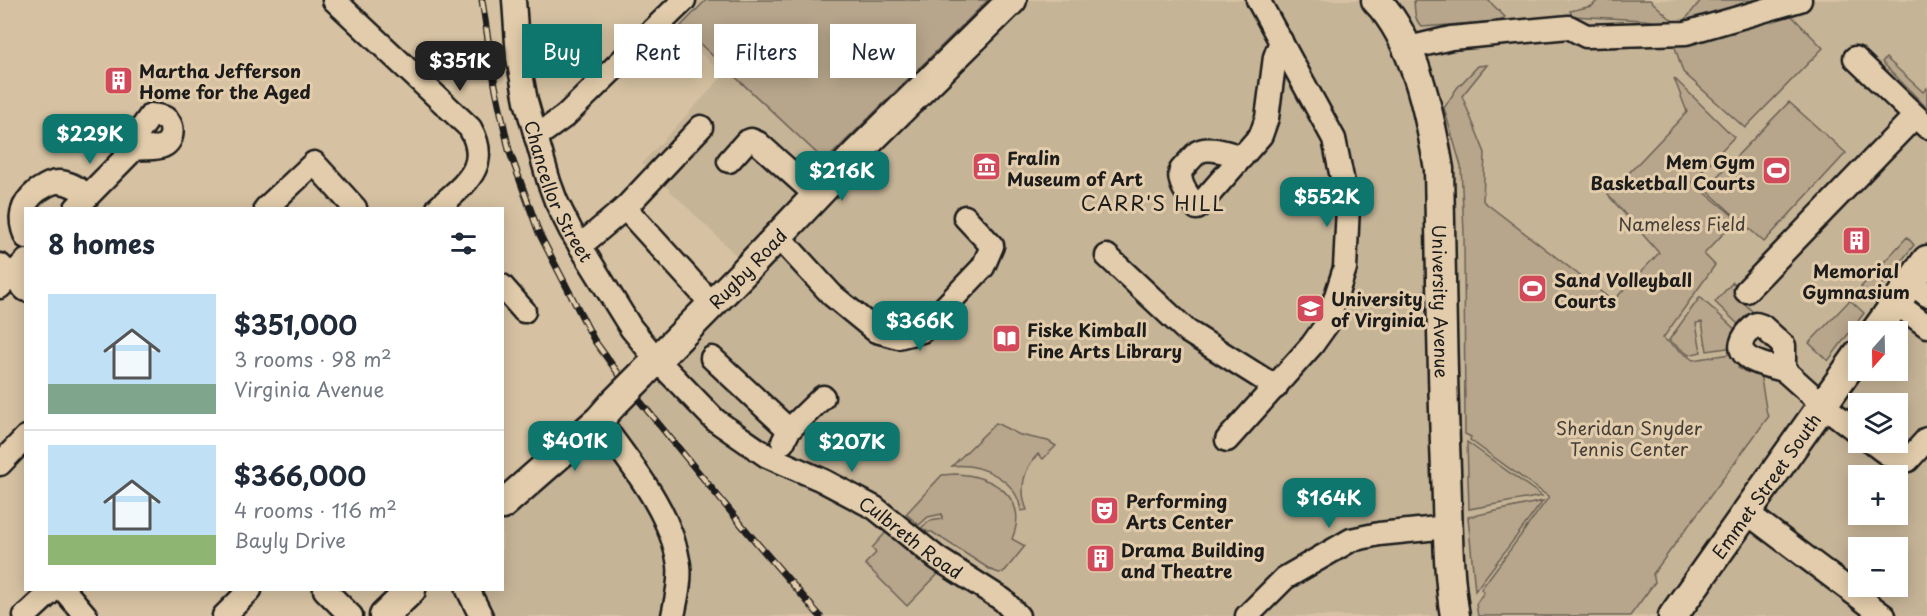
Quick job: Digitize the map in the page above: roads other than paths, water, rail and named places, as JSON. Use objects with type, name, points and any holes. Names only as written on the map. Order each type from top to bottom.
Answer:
[{"type":"main road","name":"Rugby Road","points":[[504,503],[606,412],[816,195],[1012,0]]},
{"type":"main road","name":"University Avenue","points":[[1384,4],[1409,48],[1433,137],[1439,170],[1444,434],[1455,616]]},
{"type":"main road","points":[[1885,321],[1911,294],[1927,260]]},
{"type":"main road","name":"Emmet Street South","points":[[1672,616],[1848,369]]},
{"type":"main road","points":[[384,616],[410,591]]},
{"type":"street","points":[[334,0],[470,128],[476,139],[478,161],[473,173],[468,181],[441,206]]},
{"type":"street","name":"Chancellor Street","points":[[514,0],[518,58],[526,101],[556,201],[580,246],[631,328],[650,368]]},
{"type":"street","points":[[536,137],[565,116],[684,0]]},
{"type":"street","points":[[1227,440],[1312,345],[1326,324],[1345,268],[1348,207],[1334,139],[1258,0]]},
{"type":"street","points":[[1409,48],[1451,38],[1569,27],[1586,36],[1686,33],[1800,0]]},
{"type":"street","points":[[1242,157],[1261,135],[1267,118],[1275,57],[1281,41]]},
{"type":"street","points":[[1746,291],[1921,121],[1855,58]]},
{"type":"street","points":[[580,246],[625,208],[701,127]]},
{"type":"street","points":[[729,161],[746,142],[751,140],[758,143],[816,195]]},
{"type":"street","points":[[24,231],[21,221],[23,208],[28,198],[45,185],[57,182],[74,185],[82,202],[134,149]]},
{"type":"street","points":[[267,207],[314,163],[355,207]]},
{"type":"street","points":[[625,208],[712,304]]},
{"type":"street","points":[[778,236],[832,295],[876,331],[898,337],[921,331],[983,267],[992,246],[965,217]]},
{"type":"street","points":[[1107,256],[1187,332],[1276,387]]},
{"type":"street","points":[[504,288],[524,311]]},
{"type":"street","points":[[1911,294],[1927,326]]},
{"type":"street","points":[[712,358],[789,430]]},
{"type":"street","name":"Culbreth Road","points":[[650,368],[715,420],[767,456],[822,480],[874,508],[937,558],[1003,600],[1018,616]]},
{"type":"street","points":[[1784,370],[1848,424]]},
{"type":"street","points":[[776,460],[789,430],[823,397]]},
{"type":"street","points":[[606,412],[661,512],[672,538],[679,566],[679,585],[673,616]]},
{"type":"street","points":[[0,464],[24,439]]},
{"type":"street","points":[[1886,453],[1898,460],[1908,460],[1927,439]]},
{"type":"street","points":[[1746,512],[1884,616]]},
{"type":"street","points":[[1247,616],[1285,578],[1351,540],[1379,534],[1448,526]]},
{"type":"street","points":[[25,616],[52,591]]},
{"type":"street","points":[[65,591],[86,616]]},
{"type":"street","points":[[224,616],[249,591]]},
{"type":"street","points":[[326,591],[351,616]]},
{"type":"street","points":[[468,591],[481,616]]},
{"type":"railway","points":[[482,0],[495,85],[509,150],[539,233],[594,340],[629,388],[820,616]]},
{"type":"place","name":"Martha Jefferson Home for the Aged","points":[[118,80]]},
{"type":"place","name":"Fralin Museum of Art","points":[[986,167]]},
{"type":"place","name":"Mem Gym Basketball Courts","points":[[1776,171]]},
{"type":"place","name":"Memorial Gymnasium","points":[[1856,241]]},
{"type":"place","name":"Sand Volleyball Courts","points":[[1533,289]]},
{"type":"place","name":"University of Virginia","points":[[1310,308]]},
{"type":"place","name":"Fiske Kimball Fine Arts Library","points":[[1006,339]]},
{"type":"place","name":"Performing Arts Center","points":[[1105,510]]},
{"type":"place","name":"Drama Building and Theatre","points":[[1100,559]]},
{"type":"district","name":"CARR'S HILL","points":[[1153,203]]},
{"type":"park label","name":"Nameless Field","points":[[1682,223]]},
{"type":"park label","name":"Sheridan Snyder Tennis Center","points":[[1629,437]]}]
